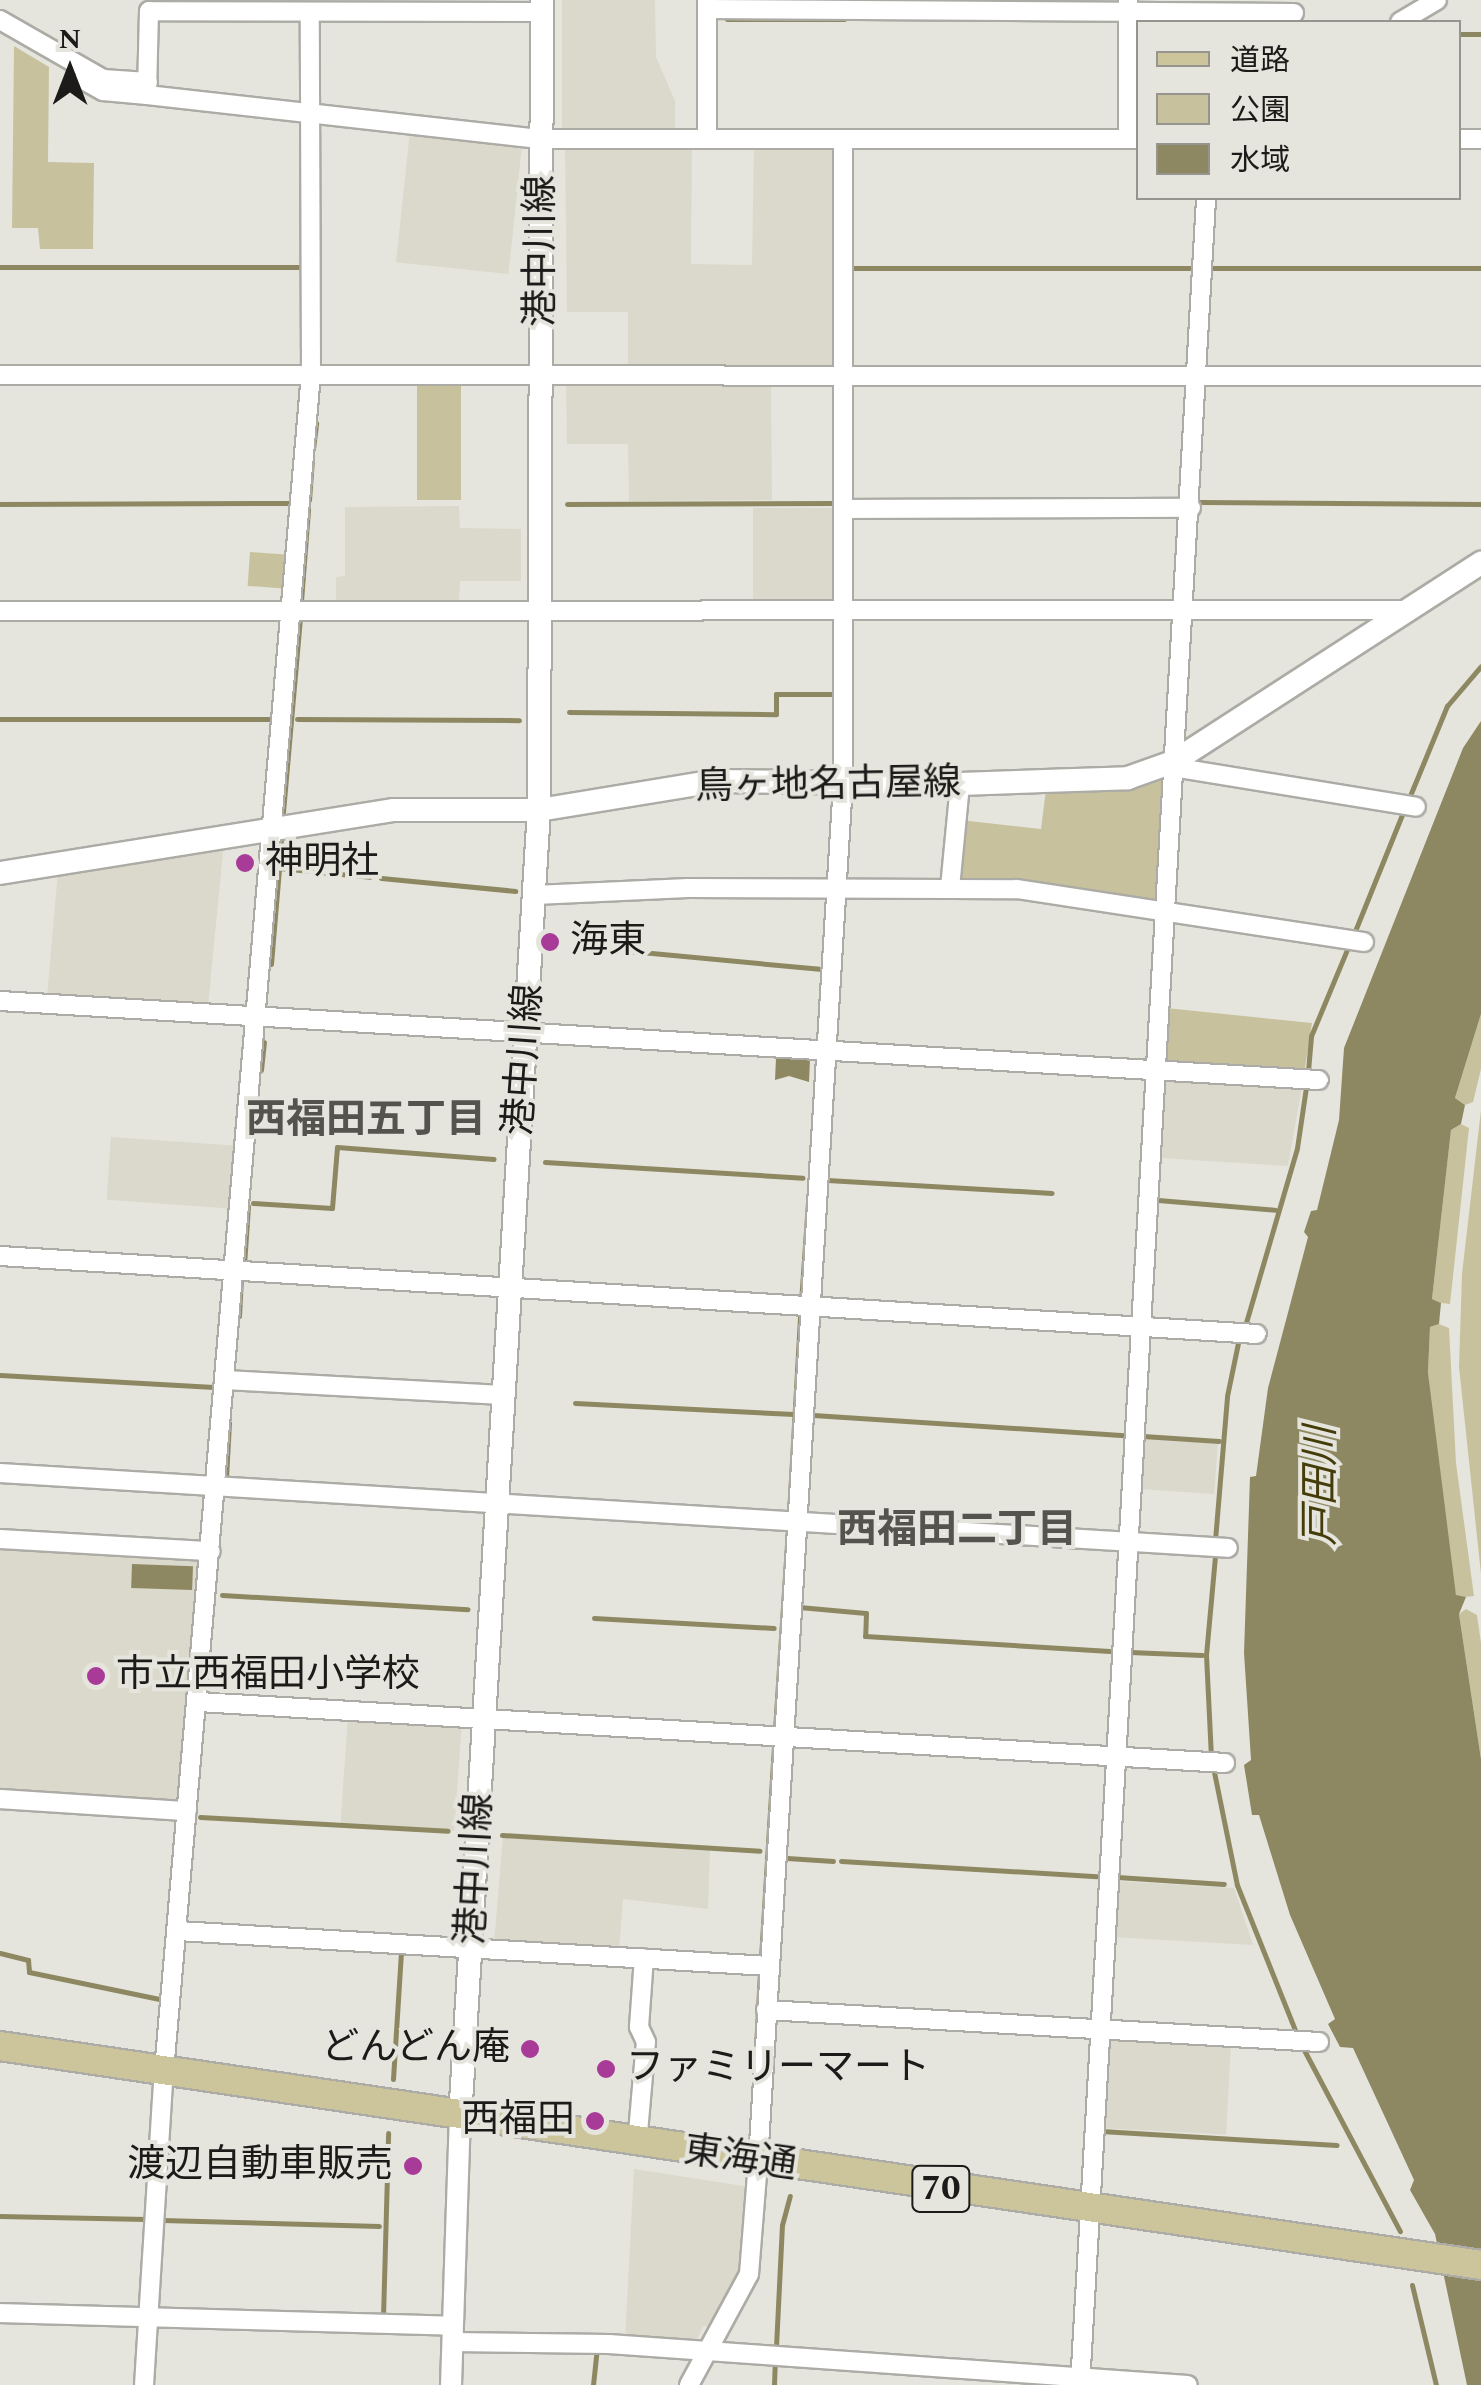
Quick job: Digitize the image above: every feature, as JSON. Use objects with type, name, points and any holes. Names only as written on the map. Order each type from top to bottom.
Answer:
[{"type":"main road","name":"港中川線","points":[[460,2119],[539,810],[542,6]]},
{"type":"main road","name":"鳥ヶ地名古屋線","points":[[0,873],[275,828],[426,808],[539,810],[717,781],[960,784],[1128,778],[1173,764],[1481,563]]},
{"type":"main road","name":"東海通","points":[[0,2046],[460,2119],[1481,2265]]},
{"type":"street","points":[[1403,20],[1437,0]]},
{"type":"street","points":[[706,138],[707,5],[1128,5],[1294,12]]},
{"type":"street","points":[[0,34],[102,85],[542,138],[1133,139],[1128,5]]},
{"type":"street","points":[[148,89],[149,11],[310,12],[391,6],[542,6]]},
{"type":"street","points":[[144,2385],[164,2071],[275,828],[311,374],[310,12]]},
{"type":"street","points":[[0,20],[102,85]]},
{"type":"street","points":[[689,2385],[749,2274],[758,2161],[844,784],[843,140]]},
{"type":"street","points":[[1080,2381],[1086,2211],[1142,1327],[1154,1071],[1173,764],[1187,611],[1206,200]]},
{"type":"street","points":[[0,375],[1481,376]]},
{"type":"street","points":[[843,509],[1191,508]]},
{"type":"street","points":[[0,612],[1406,610]]},
{"type":"street","points":[[1173,764],[1416,806]]},
{"type":"street","points":[[950,888],[960,784]]},
{"type":"street","points":[[535,895],[1017,889],[1364,942]]},
{"type":"street","points":[[0,1001],[528,1029],[1319,1080]]},
{"type":"street","points":[[0,1256],[1257,1334]]},
{"type":"street","points":[[225,1380],[503,1395]]},
{"type":"street","points":[[0,1473],[1228,1548]]},
{"type":"street","points":[[0,1539],[211,1551]]},
{"type":"street","points":[[198,1702],[1226,1763]]},
{"type":"street","points":[[0,1799],[187,1811]]},
{"type":"street","points":[[178,1931],[769,1966]]},
{"type":"street","points":[[637,2144],[646,2042],[639,2027],[644,1958]]},
{"type":"street","points":[[766,2010],[1319,2042]]},
{"type":"street","points":[[451,2385],[460,2119]]},
{"type":"street","points":[[0,2314],[452,2334],[710,2350],[1080,2381],[1188,2385]]},
{"type":"shaded area","points":[[562,0],[655,0],[656,57],[675,101],[675,131],[562,129]]},
{"type":"shaded area","points":[[410,130],[522,142],[508,274],[396,262]]},
{"type":"shaded area","points":[[565,144],[692,144],[691,264],[752,265],[754,145],[835,144],[834,370],[628,369],[628,312],[567,312]]},
{"type":"shaded area","points":[[566,382],[771,382],[772,500],[629,501],[628,444],[567,444]]},
{"type":"shaded area","points":[[459,506],[460,528],[521,529],[521,581],[460,581],[459,604],[336,605],[336,577],[345,576],[345,507]]},
{"type":"shaded area","points":[[753,508],[832,508],[832,605],[753,605]]},
{"type":"shaded area","points":[[224,842],[208,1006],[47,997],[58,870]]},
{"type":"shaded area","points":[[1172,1078],[1302,1087],[1288,1166],[1160,1158],[1165,1083]]},
{"type":"shaded area","points":[[111,1137],[241,1146],[236,1209],[107,1200]]},
{"type":"shaded area","points":[[1143,1438],[1218,1443],[1214,1494],[1139,1489]]},
{"type":"shaded area","name":"市立西福田小学校","points":[[0,1545],[202,1557],[183,1796],[177,1804],[0,1794]]},
{"type":"shaded area","points":[[348,1716],[462,1724],[454,1831],[341,1823]]},
{"type":"shaded area","points":[[503,1837],[710,1850],[708,1909],[623,1899],[619,1951],[494,1943]]},
{"type":"shaded area","points":[[1116,1881],[1234,1888],[1253,1945],[1112,1937]]},
{"type":"shaded area","points":[[1105,2039],[1231,2046],[1226,2134],[1100,2128]]},
{"type":"shaded area","points":[[634,2169],[750,2187],[745,2263],[716,2327],[703,2326],[695,2344],[625,2340]]},
{"type":"green space","points":[[14,46],[49,67],[48,162],[94,163],[93,249],[40,249],[38,228],[12,228]]},
{"type":"green space","points":[[417,382],[461,382],[461,500],[417,500]]},
{"type":"green space","points":[[250,552],[289,555],[287,589],[248,586]]},
{"type":"green space","points":[[1165,772],[1157,900],[959,884],[960,820],[1041,829],[1046,789]]},
{"type":"green space","points":[[1166,1008],[1312,1023],[1304,1074],[1168,1065]]},
{"type":"green space","points":[[1481,1014],[1481,1069],[1473,1102],[1465,1105],[1455,1098]]},
{"type":"green space","points":[[1481,1110],[1481,1574],[1459,1367],[1462,1274]]},
{"type":"green space","points":[[1461,1124],[1469,1128],[1450,1304],[1432,1299],[1451,1130]]},
{"type":"green space","points":[[1439,1324],[1449,1328],[1456,1463],[1474,1596],[1466,1597],[1456,1596],[1436,1464],[1428,1374],[1430,1327]]},
{"type":"green space","points":[[1466,1609],[1477,1615],[1481,1643],[1481,1759],[1459,1614]]},
{"type":"water","name":"戸田川","points":[[1481,721],[1481,1014],[1455,1098],[1465,1105],[1461,1124],[1451,1130],[1432,1299],[1441,1303],[1439,1324],[1430,1327],[1428,1373],[1456,1595],[1466,1597],[1459,1614],[1481,1759],[1481,2385],[1467,2385],[1435,2234],[1410,2190],[1414,2180],[1353,2048],[1340,2047],[1328,2024],[1335,2019],[1290,1915],[1259,1815],[1252,1815],[1244,1765],[1251,1760],[1244,1653],[1250,1477],[1256,1476],[1268,1388],[1308,1237],[1304,1232],[1311,1211],[1317,1210],[1339,1120],[1344,1048],[1463,748]]},
{"type":"water","points":[[776,1058],[810,1059],[809,1082],[789,1076],[775,1080]]},
{"type":"water","points":[[132,1564],[193,1566],[192,1590],[131,1588]]},
{"type":"waterway","points":[[727,19],[844,19]]},
{"type":"waterway","points":[[1461,34],[1481,34]]},
{"type":"waterway","points":[[0,267],[303,267]]},
{"type":"waterway","points":[[852,268],[1196,268]]},
{"type":"waterway","points":[[1210,268],[1481,268]]},
{"type":"waterway","points":[[313,449],[316,423]]},
{"type":"waterway","points":[[309,500],[312,459]]},
{"type":"waterway","points":[[1200,502],[1481,504]]},
{"type":"waterway","points":[[0,504],[292,503]]},
{"type":"waterway","points":[[567,504],[835,503]]},
{"type":"waterway","points":[[301,601],[308,509]]},
{"type":"waterway","points":[[283,812],[300,619]]},
{"type":"waterway","points":[[1409,798],[1447,706],[1481,666]]},
{"type":"waterway","points":[[569,712],[776,714],[776,694],[835,694]]},
{"type":"waterway","points":[[0,719],[274,719]]},
{"type":"waterway","points":[[297,719],[519,720]]},
{"type":"waterway","points":[[1355,931],[1404,810]]},
{"type":"waterway","points":[[279,867],[281,836]]},
{"type":"waterway","points":[[271,964],[279,868],[370,877]]},
{"type":"waterway","points":[[381,878],[515,891]]},
{"type":"waterway","points":[[1308,1071],[1311,1036],[1348,947]]},
{"type":"waterway","points":[[609,949],[819,969]]},
{"type":"waterway","points":[[261,1070],[264,1042]]},
{"type":"waterway","points":[[1245,1326],[1297,1148],[1306,1087]]},
{"type":"waterway","points":[[253,1203],[332,1208],[337,1147],[494,1159]]},
{"type":"waterway","points":[[545,1162],[803,1178]]},
{"type":"waterway","points":[[827,1180],[1052,1193]]},
{"type":"waterway","points":[[1158,1200],[1276,1210]]},
{"type":"waterway","points":[[801,1302],[808,1203]]},
{"type":"waterway","points":[[244,1265],[248,1206]]},
{"type":"waterway","points":[[239,1316],[241,1279]]},
{"type":"waterway","points":[[789,1514],[800,1316]]},
{"type":"waterway","points":[[1215,1540],[1227,1396],[1238,1343]]},
{"type":"waterway","points":[[0,1375],[214,1387]]},
{"type":"waterway","points":[[575,1403],[794,1414]]},
{"type":"waterway","points":[[813,1415],[1124,1435]]},
{"type":"waterway","points":[[226,1478],[229,1423]]},
{"type":"waterway","points":[[1143,1436],[1219,1441]]},
{"type":"waterway","points":[[775,1730],[788,1528]]},
{"type":"waterway","points":[[1211,1757],[1206,1655],[1215,1557]]},
{"type":"waterway","points":[[222,1595],[468,1609]]},
{"type":"waterway","points":[[799,1607],[866,1613],[865,1636],[1110,1651]]},
{"type":"waterway","points":[[594,1618],[774,1628]]},
{"type":"waterway","points":[[1130,1652],[1202,1655]]},
{"type":"waterway","points":[[761,1958],[774,1745]]},
{"type":"waterway","points":[[1214,1772],[1237,1885],[1297,2035]]},
{"type":"waterway","points":[[200,1817],[448,1831]]},
{"type":"waterway","points":[[502,1835],[760,1851]]},
{"type":"waterway","points":[[787,1858],[833,1861]]},
{"type":"waterway","points":[[841,1861],[1097,1876]]},
{"type":"waterway","points":[[1117,1877],[1224,1884]]},
{"type":"waterway","points":[[393,2079],[401,1951]]},
{"type":"waterway","points":[[0,1953],[28,1960],[29,1972],[164,2000]]},
{"type":"waterway","points":[[753,2105],[760,1973]]},
{"type":"waterway","points":[[1304,2050],[1400,2231]]},
{"type":"waterway","points":[[1101,2131],[1337,2145]]},
{"type":"waterway","points":[[383,2317],[388,2133]]},
{"type":"waterway","points":[[776,2347],[782,2225],[790,2196]]},
{"type":"waterway","points":[[0,2216],[146,2219]]},
{"type":"waterway","points":[[162,2220],[379,2226]]},
{"type":"waterway","points":[[1412,2285],[1436,2385]]},
{"type":"waterway","points":[[593,2385],[597,2349]]},
{"type":"waterway","points":[[774,2385],[775,2361]]},
{"type":"place","name":"神明社","points":[[245,863]]},
{"type":"place","name":"海東","points":[[550,942]]},
{"type":"place","name":"市立西福田小学校","points":[[96,1676]]},
{"type":"place","name":"どんどん庵","points":[[530,2049]]},
{"type":"place","name":"ファミリーマート","points":[[606,2069]]},
{"type":"place","name":"西福田","points":[[595,2121]]},
{"type":"place","name":"渡辺自動車販売","points":[[413,2166]]},
{"type":"district","name":"西福田五丁目","points":[[366,1121]]},
{"type":"district","name":"西福田二丁目","points":[[957,1531]]}]
